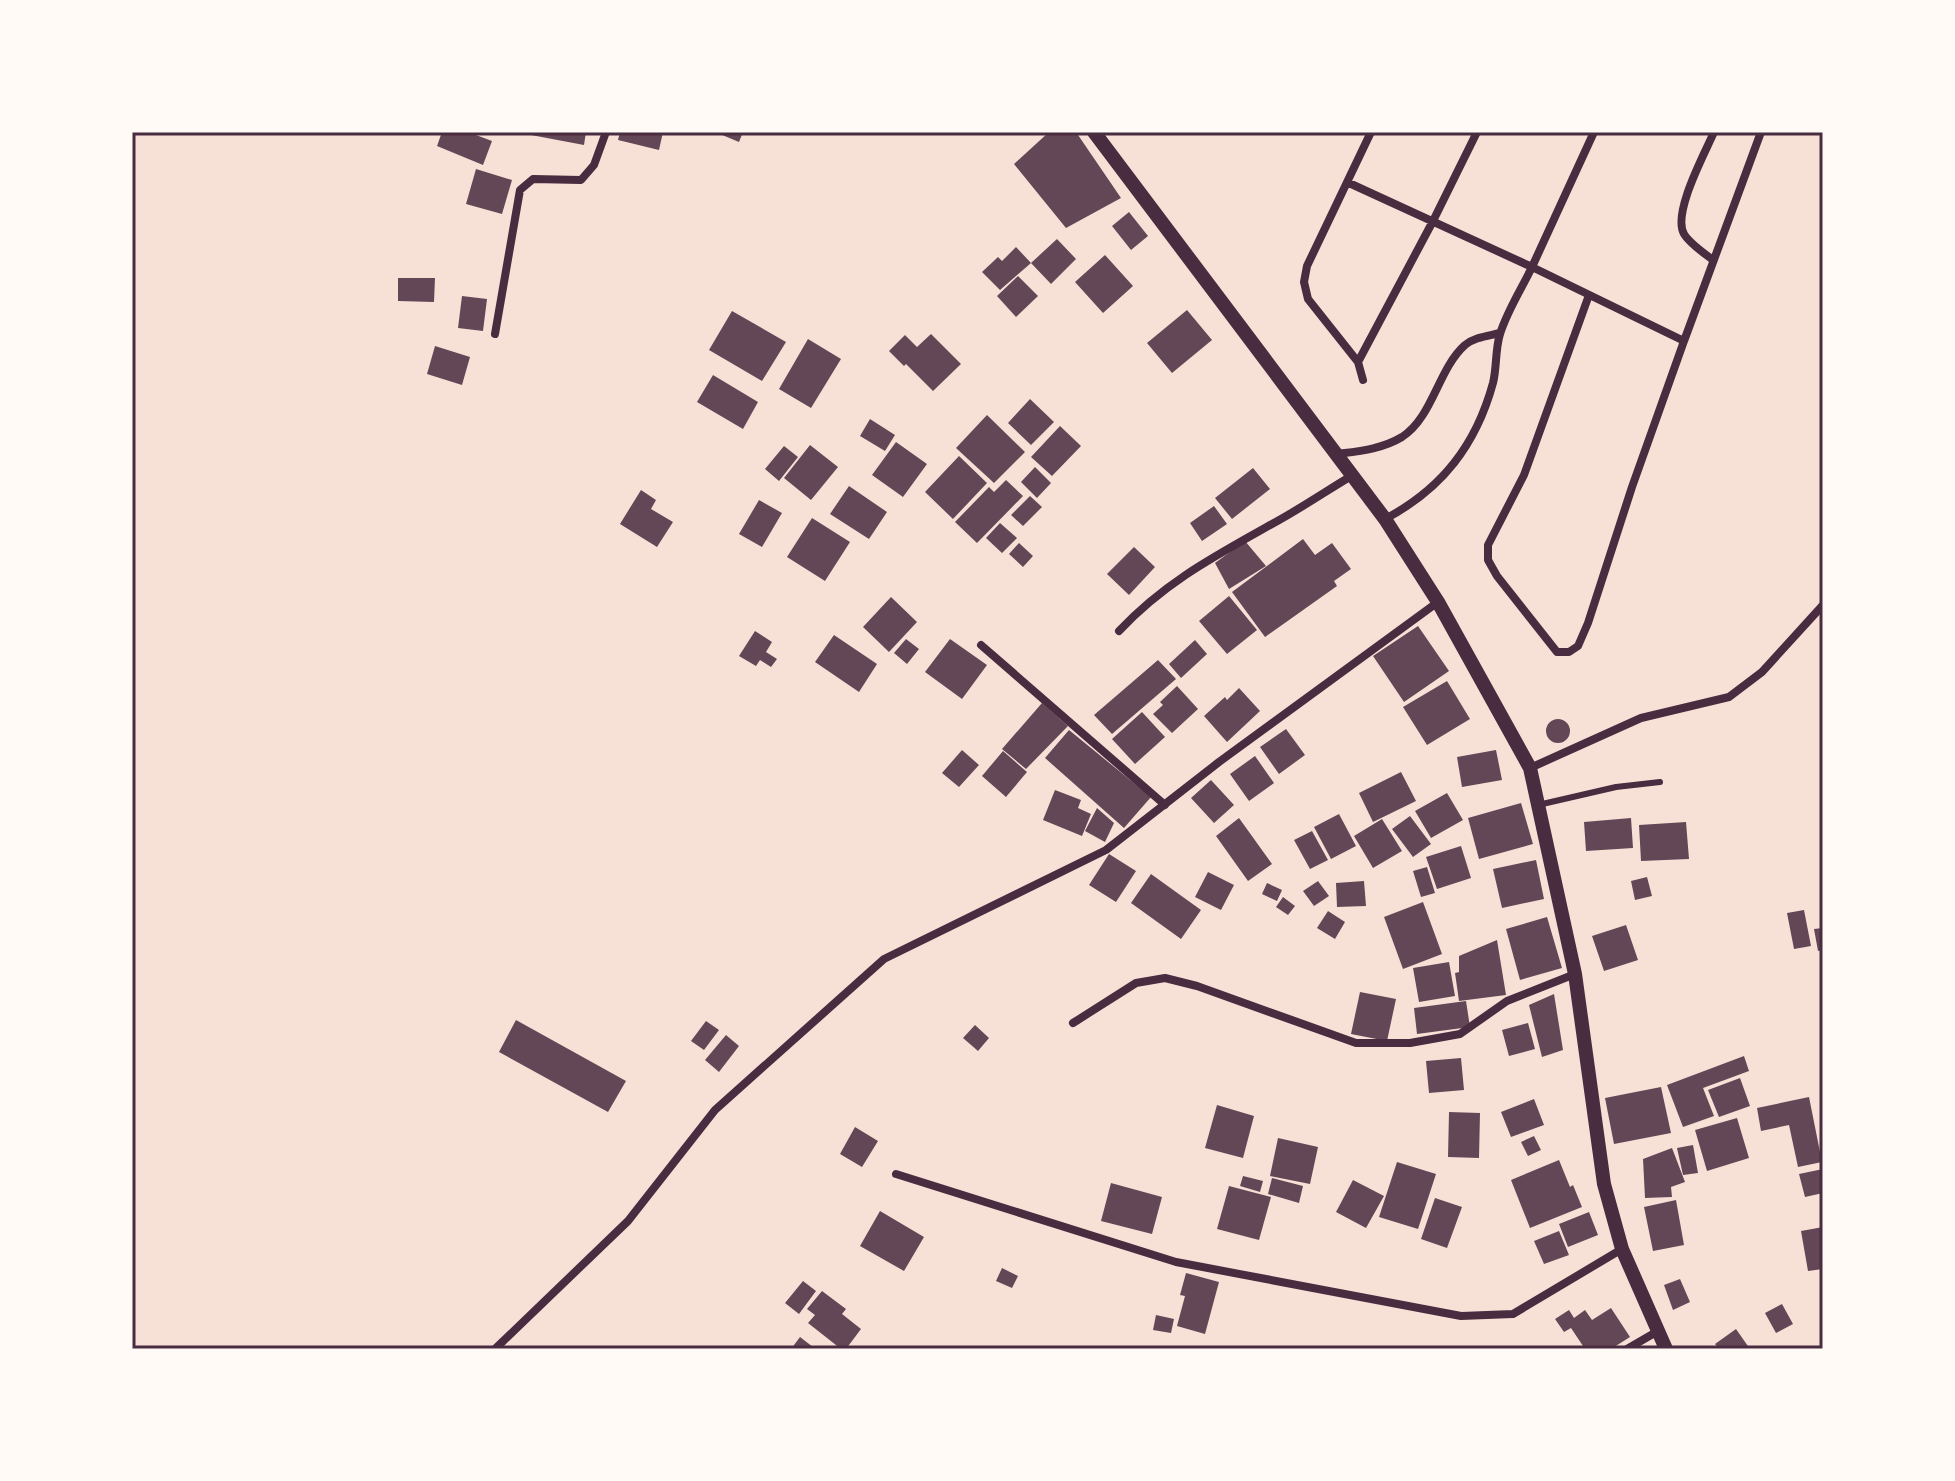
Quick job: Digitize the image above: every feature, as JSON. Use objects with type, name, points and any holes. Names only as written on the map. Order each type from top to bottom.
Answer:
[{"type":"street","points":[[495,334],[520,190],[533,179],[581,180],[594,165],[606,132]]},
{"type":"street","points":[[1094,132],[1385,519],[1438,602],[1530,768],[1575,974],[1604,1184],[1622,1249],[1666,1349]]},
{"type":"street","points":[[1363,380],[1358,362],[1308,299],[1304,282],[1307,266],[1371,132]]},
{"type":"street","points":[[1358,362],[1477,132]]},
{"type":"street","points":[[1385,519],[1414,504],[1452,469],[1483,414],[1494,380],[1500,333],[1594,132]]},
{"type":"street","points":[[1713,260],[1684,234],[1681,219],[1684,202],[1714,132]]},
{"type":"street","points":[[1589,295],[1524,475],[1488,545],[1488,560],[1497,576],[1557,652],[1569,652],[1578,646],[1588,623],[1632,487],[1761,132]]},
{"type":"street","points":[[1349,183],[1684,341]]},
{"type":"street","points":[[1337,454],[1371,450],[1404,436],[1466,345],[1480,337],[1500,333]]},
{"type":"street","points":[[1119,631],[1145,603],[1172,582],[1353,475]]},
{"type":"street","points":[[495,1349],[628,1221],[715,1110],[884,959],[1106,850],[1438,602]]},
{"type":"street","points":[[1530,768],[1641,718],[1729,697],[1762,672],[1823,605]]},
{"type":"street","points":[[981,645],[1165,805]]},
{"type":"street","points":[[1073,1023],[1136,983],[1165,978],[1197,986],[1356,1043],[1410,1043],[1460,1034],[1507,1001],[1575,974]]},
{"type":"street","points":[[896,1174],[1176,1262],[1461,1316],[1513,1314],[1622,1249]]},
{"type":"street","points":[[1627,1349],[1658,1331]]},
{"type":"lane","points":[[1538,805],[1616,787],[1660,782]]},
{"type":"building","points":[[442,132],[468,132],[492,141],[483,165],[437,146]]},
{"type":"building","points":[[532,132],[586,132],[584,145],[531,135]]},
{"type":"building","points":[[620,132],[663,132],[659,150],[618,140]]},
{"type":"building","points":[[715,132],[743,132],[739,142]]},
{"type":"building","points":[[1049,132],[1076,132],[1121,198],[1066,228],[1014,164]]},
{"type":"building","points":[[476,169],[512,180],[502,214],[466,204]]},
{"type":"building","points":[[1129,212],[1148,236],[1131,250],[1112,226]]},
{"type":"building","points":[[1057,239],[1076,259],[1051,284],[1031,263]]},
{"type":"building","points":[[1016,247],[1031,263],[1000,290],[982,272],[998,257],[1002,261]]},
{"type":"building","points":[[1105,255],[1133,286],[1103,313],[1075,282]]},
{"type":"building","points":[[1018,276],[1038,296],[1016,317],[997,296]]},
{"type":"building","points":[[398,278],[435,278],[434,302],[398,301]]},
{"type":"building","points":[[462,296],[487,299],[483,331],[458,328]]},
{"type":"building","points":[[1187,310],[1212,340],[1172,373],[1147,343]]},
{"type":"building","points":[[732,311],[786,342],[762,381],[709,350]]},
{"type":"building","points":[[931,334],[961,364],[933,391],[889,351],[905,335],[917,347]]},
{"type":"building","points":[[808,339],[841,359],[811,408],[779,389]]},
{"type":"building","points":[[435,346],[470,357],[462,385],[427,374]]},
{"type":"building","points":[[713,375],[758,402],[743,429],[697,402]]},
{"type":"building","points":[[1030,399],[1054,422],[1031,445],[1008,423]]},
{"type":"building","points":[[987,415],[1025,452],[994,483],[956,448]]},
{"type":"building","points":[[870,419],[895,435],[885,451],[860,436]]},
{"type":"building","points":[[1060,426],[1081,446],[1052,476],[1031,457]]},
{"type":"building","points":[[896,442],[927,464],[903,497],[872,475]]},
{"type":"building","points":[[810,445],[838,467],[811,500],[784,478]]},
{"type":"building","points":[[784,446],[798,457],[779,481],[765,469]]},
{"type":"building","points":[[959,456],[987,483],[953,519],[925,492]]},
{"type":"building","points":[[1035,467],[1051,483],[1037,498],[1021,482]]},
{"type":"building","points":[[1253,468],[1270,489],[1232,519],[1215,498]]},
{"type":"building","points":[[1006,480],[1023,496],[977,543],[955,522],[989,487],[994,492]]},
{"type":"building","points":[[849,486],[887,512],[869,539],[830,514]]},
{"type":"building","points":[[641,490],[656,500],[651,509],[673,522],[657,547],[620,524]]},
{"type":"building","points":[[1030,496],[1042,507],[1023,526],[1011,515]]},
{"type":"building","points":[[759,500],[782,513],[762,547],[739,534]]},
{"type":"building","points":[[1214,506],[1227,524],[1202,541],[1190,523]]},
{"type":"building","points":[[812,518],[850,542],[825,581],[787,557]]},
{"type":"building","points":[[1000,523],[1017,538],[1002,553],[986,538]]},
{"type":"building","points":[[1303,539],[1315,555],[1332,543],[1351,569],[1334,581],[1337,586],[1265,637],[1232,592]]},
{"type":"building","points":[[1245,541],[1266,566],[1229,589],[1215,563]]},
{"type":"building","points":[[1019,543],[1033,556],[1023,567],[1009,554]]},
{"type":"building","points":[[1134,547],[1155,567],[1129,595],[1107,574]]},
{"type":"building","points":[[1229,596],[1257,630],[1227,654],[1199,621]]},
{"type":"building","points":[[891,597],[917,622],[889,652],[863,627]]},
{"type":"building","points":[[1418,626],[1449,671],[1404,702],[1373,656]]},
{"type":"building","points":[[755,631],[772,642],[766,652],[777,659],[771,667],[760,660],[756,666],[739,656]]},
{"type":"building","points":[[834,635],[877,664],[859,692],[815,662]]},
{"type":"building","points":[[906,639],[919,649],[907,664],[894,653]]},
{"type":"building","points":[[950,639],[987,665],[962,699],[925,672]]},
{"type":"building","points":[[1195,640],[1207,654],[1181,678],[1169,664]]},
{"type":"building","points":[[1158,660],[1176,679],[1112,734],[1094,715]]},
{"type":"building","points":[[1447,681],[1470,719],[1427,745],[1403,707]]},
{"type":"building","points":[[1177,686],[1198,709],[1172,733],[1153,714],[1163,705],[1160,702]]},
{"type":"building","points":[[1239,688],[1260,711],[1227,742],[1204,716]]},
{"type":"building","points":[[1042,703],[1068,726],[1026,769],[1002,749]]},
{"type":"building","points":[[1142,712],[1165,737],[1135,764],[1112,739]]},
{"type":"building","points":[[1558,719],[1567,722],[1570,731],[1567,740],[1558,743],[1549,740],[1546,731],[1549,722]]},
{"type":"building","points":[[1286,729],[1305,755],[1279,774],[1260,747]]},
{"type":"building","points":[[1069,730],[1151,797],[1124,828],[1045,758]]},
{"type":"building","points":[[962,750],[979,765],[959,787],[942,773]]},
{"type":"building","points":[[1496,750],[1502,780],[1462,787],[1457,757]]},
{"type":"building","points":[[1003,751],[1027,772],[1006,797],[982,776]]},
{"type":"building","points":[[1255,756],[1274,783],[1249,801],[1230,774]]},
{"type":"building","points":[[1401,772],[1416,801],[1373,822],[1359,793]]},
{"type":"building","points":[[1211,780],[1234,805],[1214,823],[1191,798]]},
{"type":"building","points":[[1055,790],[1081,800],[1078,808],[1091,814],[1082,836],[1043,820]]},
{"type":"building","points":[[1447,793],[1463,820],[1431,838],[1415,811]]},
{"type":"building","points":[[1521,803],[1533,844],[1479,859],[1468,818]]},
{"type":"building","points":[[1097,808],[1114,823],[1105,842],[1085,831]]},
{"type":"building","points":[[1339,814],[1356,846],[1331,859],[1314,827]]},
{"type":"building","points":[[1410,816],[1431,844],[1413,857],[1392,829]]},
{"type":"building","points":[[1239,818],[1272,864],[1248,881],[1216,836]]},
{"type":"building","points":[[1631,818],[1633,848],[1586,851],[1584,822]]},
{"type":"building","points":[[1382,819],[1402,851],[1373,868],[1354,836]]},
{"type":"building","points":[[1686,822],[1689,859],[1641,861],[1639,825]]},
{"type":"building","points":[[1312,831],[1328,860],[1310,869],[1294,840]]},
{"type":"building","points":[[1461,846],[1471,878],[1437,889],[1426,857]]},
{"type":"building","points":[[1109,854],[1136,871],[1116,902],[1089,885]]},
{"type":"building","points":[[1536,860],[1544,899],[1502,908],[1493,869]]},
{"type":"building","points":[[1427,867],[1435,893],[1421,897],[1413,871]]},
{"type":"building","points":[[1208,872],[1234,885],[1221,910],[1195,897]]},
{"type":"building","points":[[1151,874],[1201,910],[1181,939],[1131,903]]},
{"type":"building","points":[[1647,877],[1652,896],[1635,900],[1631,881]]},
{"type":"building","points":[[1318,881],[1329,896],[1314,906],[1303,891]]},
{"type":"building","points":[[1364,881],[1366,906],[1337,907],[1336,883]]},
{"type":"building","points":[[1267,883],[1282,890],[1277,901],[1262,894]]},
{"type":"building","points":[[1283,897],[1295,906],[1288,915],[1276,907]]},
{"type":"building","points":[[1423,902],[1442,954],[1403,969],[1384,917]]},
{"type":"building","points":[[1804,910],[1811,946],[1794,949],[1787,913]]},
{"type":"building","points":[[1328,911],[1345,922],[1335,939],[1317,928]]},
{"type":"building","points":[[1547,917],[1562,968],[1520,980],[1506,929]]},
{"type":"building","points":[[1626,925],[1638,960],[1604,971],[1592,936]]},
{"type":"building","points":[[1823,928],[1823,950],[1818,951],[1814,929]]},
{"type":"building","points":[[1497,940],[1506,995],[1459,1001],[1455,973],[1459,972],[1459,956]]},
{"type":"building","points":[[1449,962],[1455,996],[1419,1002],[1413,968]]},
{"type":"building","points":[[1360,992],[1396,999],[1387,1041],[1351,1034]]},
{"type":"building","points":[[1554,994],[1563,1050],[1542,1057],[1529,1005]]},
{"type":"building","points":[[1466,1001],[1470,1027],[1417,1034],[1414,1008]]},
{"type":"building","points":[[516,1020],[626,1081],[608,1112],[499,1052]]},
{"type":"building","points":[[706,1021],[719,1030],[704,1050],[691,1041]]},
{"type":"building","points":[[1528,1023],[1535,1049],[1509,1056],[1502,1030]]},
{"type":"building","points":[[975,1025],[989,1038],[978,1051],[963,1038]]},
{"type":"building","points":[[726,1035],[739,1046],[719,1072],[705,1060]]},
{"type":"building","points":[[1744,1056],[1749,1071],[1703,1088],[1714,1116],[1683,1127],[1667,1085]]},
{"type":"building","points":[[1461,1058],[1464,1090],[1429,1093],[1426,1061]]},
{"type":"building","points":[[1740,1078],[1750,1106],[1719,1117],[1708,1090]]},
{"type":"building","points":[[1661,1087],[1671,1133],[1614,1144],[1605,1098]]},
{"type":"building","points":[[1809,1097],[1822,1162],[1798,1167],[1789,1125],[1761,1131],[1757,1108]]},
{"type":"building","points":[[1534,1099],[1544,1125],[1511,1137],[1501,1112]]},
{"type":"building","points":[[1217,1105],[1254,1116],[1243,1158],[1205,1148]]},
{"type":"building","points":[[1449,1112],[1480,1113],[1479,1158],[1448,1157]]},
{"type":"building","points":[[1737,1118],[1749,1158],[1707,1171],[1695,1130]]},
{"type":"building","points":[[855,1127],[878,1141],[862,1167],[840,1154]]},
{"type":"building","points":[[1534,1136],[1541,1150],[1528,1156],[1521,1142]]},
{"type":"building","points":[[1278,1138],[1318,1147],[1310,1184],[1270,1176]]},
{"type":"building","points":[[1693,1145],[1698,1173],[1683,1175],[1677,1148]]},
{"type":"building","points":[[1672,1148],[1685,1182],[1671,1187],[1672,1197],[1645,1198],[1643,1159]]},
{"type":"building","points":[[1559,1160],[1582,1207],[1530,1228],[1511,1180]]},
{"type":"building","points":[[1397,1162],[1436,1174],[1418,1229],[1379,1217]]},
{"type":"building","points":[[1823,1169],[1823,1193],[1805,1197],[1799,1174]]},
{"type":"building","points":[[1243,1176],[1263,1181],[1260,1192],[1240,1186]]},
{"type":"building","points":[[1272,1178],[1303,1186],[1299,1203],[1268,1194]]},
{"type":"building","points":[[1353,1180],[1384,1196],[1366,1228],[1336,1212]]},
{"type":"building","points":[[1111,1183],[1162,1197],[1152,1234],[1101,1221]]},
{"type":"building","points":[[1229,1186],[1271,1197],[1259,1240],[1217,1229]]},
{"type":"building","points":[[1435,1198],[1462,1207],[1447,1248],[1421,1239]]},
{"type":"building","points":[[1676,1200],[1684,1245],[1653,1251],[1644,1207]]},
{"type":"building","points":[[880,1211],[924,1237],[904,1271],[860,1246]]},
{"type":"building","points":[[1589,1212],[1598,1235],[1568,1247],[1559,1224]]},
{"type":"building","points":[[1823,1227],[1823,1269],[1808,1271],[1801,1231]]},
{"type":"building","points":[[1559,1231],[1569,1255],[1544,1264],[1534,1241]]},
{"type":"building","points":[[1002,1268],[1018,1276],[1012,1288],[996,1281]]},
{"type":"building","points":[[1186,1273],[1219,1282],[1205,1334],[1177,1326],[1185,1296],[1180,1295]]},
{"type":"building","points":[[1680,1279],[1690,1302],[1673,1310],[1664,1285]]},
{"type":"building","points":[[803,1281],[816,1291],[799,1314],[785,1303]]},
{"type":"building","points":[[822,1291],[846,1309],[842,1314],[861,1329],[846,1349],[841,1349],[808,1323],[815,1315],[807,1309]]},
{"type":"building","points":[[1782,1304],[1793,1324],[1776,1333],[1765,1313]]},
{"type":"building","points":[[1611,1308],[1630,1337],[1611,1349],[1585,1349],[1571,1328],[1564,1332],[1555,1319],[1569,1310],[1574,1318],[1585,1310],[1592,1320]]},
{"type":"building","points":[[1156,1315],[1174,1319],[1171,1333],[1153,1330]]},
{"type":"building","points":[[1736,1329],[1750,1349],[1719,1349],[1715,1344]]},
{"type":"building","points":[[800,1337],[813,1347],[791,1349]]}]
